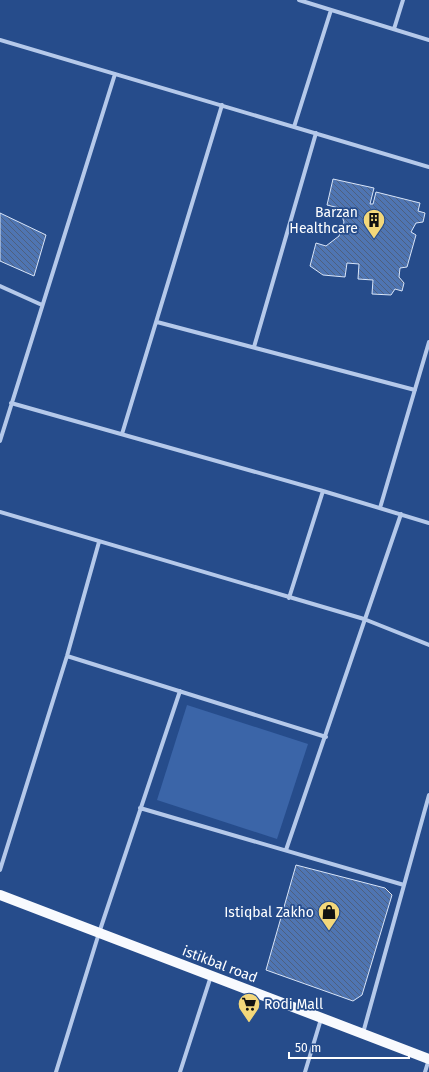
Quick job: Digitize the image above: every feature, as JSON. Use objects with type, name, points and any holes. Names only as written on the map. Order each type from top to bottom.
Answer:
[{"type":"main road","name":"istikbal road","points":[[0,895],[429,1059]]},
{"type":"street","points":[[299,0],[429,40]]},
{"type":"street","points":[[394,29],[403,0]]},
{"type":"street","points":[[294,127],[331,10]]},
{"type":"street","points":[[0,40],[429,167]]},
{"type":"street","points":[[0,441],[115,74]]},
{"type":"street","points":[[122,434],[222,105]]},
{"type":"street","points":[[254,347],[316,133]]},
{"type":"street","points":[[0,286],[42,306]]},
{"type":"street","points":[[157,322],[415,390]]},
{"type":"street","points":[[380,508],[429,342]]},
{"type":"street","points":[[11,403],[323,491],[429,523]]},
{"type":"street","points":[[289,598],[323,491]]},
{"type":"street","points":[[0,512],[364,620],[429,645]]},
{"type":"street","points":[[286,850],[326,737],[364,620],[401,514]]},
{"type":"street","points":[[0,870],[67,656],[100,542]]},
{"type":"street","points":[[67,656],[326,737]]},
{"type":"street","points":[[56,1072],[99,933],[180,691]]},
{"type":"street","points":[[363,1034],[429,795]]},
{"type":"street","points":[[140,808],[404,885]]},
{"type":"street","points":[[180,1072],[211,975]]},
{"type":"street","points":[[305,1072],[321,1018]]},
{"type":"street","points":[[425,1072],[429,1059]]},
{"type":"shaded area","points":[[187,705],[308,744],[277,839],[157,800]]},
{"type":"building","name":"Barzan Healthcare","points":[[333,179],[374,188],[370,204],[373,204],[376,192],[420,203],[418,211],[425,213],[423,222],[416,223],[411,232],[416,235],[407,267],[400,268],[399,277],[404,283],[402,291],[395,289],[391,295],[372,294],[373,280],[358,279],[359,264],[347,263],[345,277],[323,275],[310,266],[316,243],[326,246],[339,236],[344,222],[339,208],[327,205]]},
{"type":"building","points":[[0,213],[46,235],[34,276],[0,261]]},
{"type":"building","name":"Istiqbal Zakho","points":[[296,865],[385,888],[392,895],[362,995],[353,1001],[266,970]]},
{"type":"place","name":"Barzan Healthcare","points":[[374,240]]},
{"type":"place","name":"Istiqbal Zakho","points":[[329,932]]},
{"type":"place","name":"Rodi Mall","points":[[249,1024]]}]
